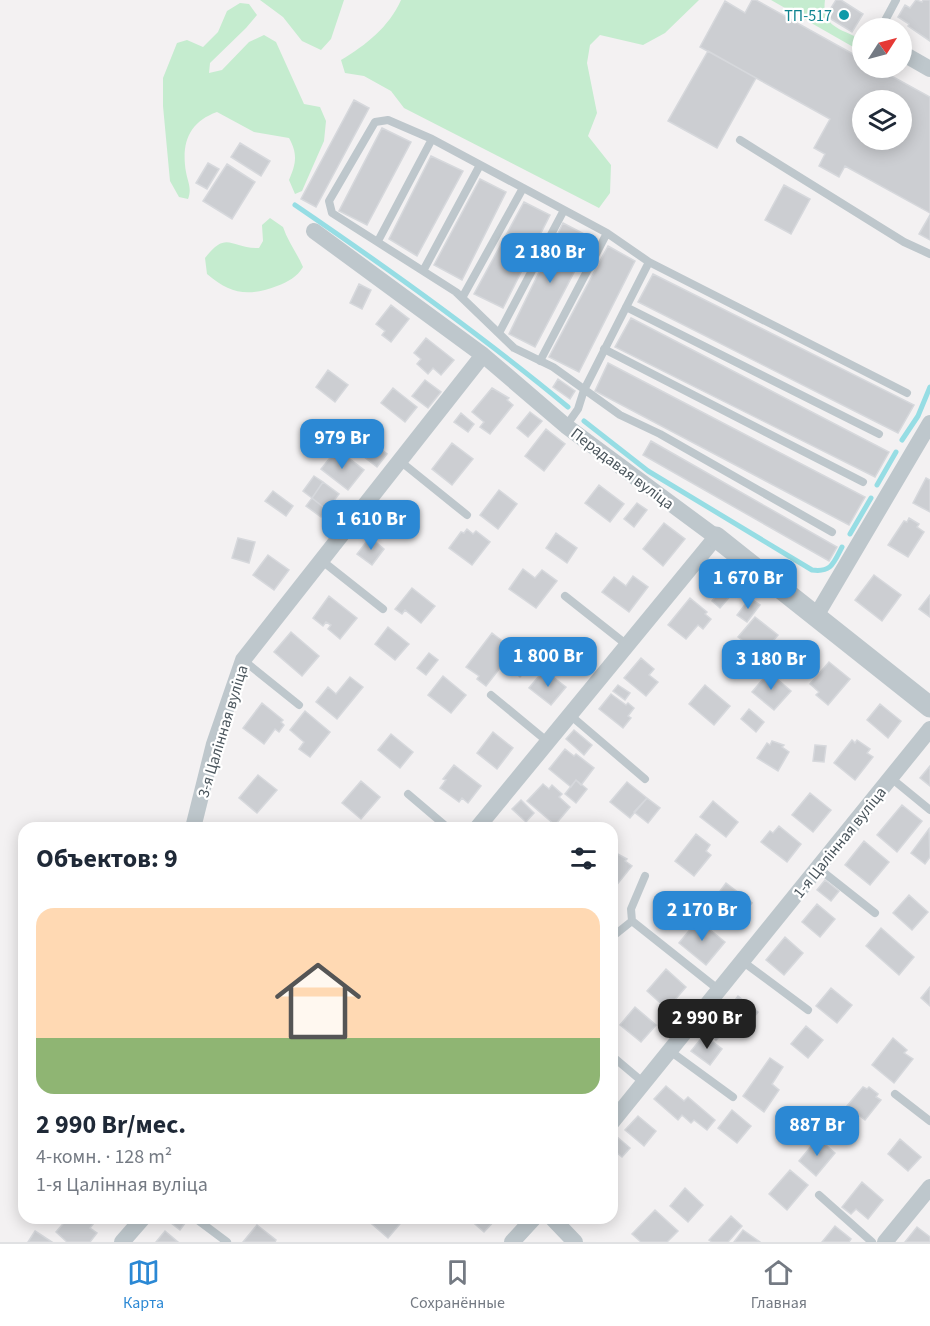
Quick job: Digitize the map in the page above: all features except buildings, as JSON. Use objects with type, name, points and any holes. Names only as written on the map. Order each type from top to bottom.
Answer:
[{"type":"street","points":[[912,59],[930,69]]},
{"type":"street","name":"Перадавая вуліца","points":[[314,231],[483,355],[566,426],[716,537],[930,706]]},
{"type":"street","name":"3-я Цалінная вуліца","points":[[194,822],[214,744],[243,660],[483,355]]},
{"type":"street","points":[[816,616],[930,423]]},
{"type":"street","points":[[482,822],[716,537]]},
{"type":"street","name":"1-я Цалінная вуліца","points":[[618,1115],[930,729]]},
{"type":"street","points":[[885,1242],[930,1187]]},
{"type":"street","points":[[122,1242],[138,1224]]},
{"type":"street","points":[[512,1242],[528,1224]]},
{"type":"street","points":[[558,1224],[575,1242]]},
{"type":"lane","points":[[886,18],[896,0]]},
{"type":"lane","points":[[832,532],[660,434],[620,415],[553,367],[514,348],[462,297],[332,213],[329,201],[375,122],[388,120],[432,139],[607,233],[649,262],[906,393]]},
{"type":"lane","points":[[378,241],[432,139]]},
{"type":"lane","points":[[740,140],[904,242],[930,254]]},
{"type":"lane","points":[[423,270],[480,165]]},
{"type":"lane","points":[[462,297],[523,188]]},
{"type":"lane","points":[[499,333],[564,210]]},
{"type":"lane","points":[[540,361],[607,233]]},
{"type":"lane","points":[[566,426],[578,409],[584,390],[649,262]]},
{"type":"lane","points":[[626,307],[879,434]]},
{"type":"lane","points":[[604,350],[863,482]]},
{"type":"lane","points":[[400,461],[467,515]]},
{"type":"lane","points":[[321,560],[383,609]]},
{"type":"lane","points":[[565,596],[627,645]]},
{"type":"lane","points":[[243,660],[299,705]]},
{"type":"lane","points":[[491,695],[548,742]]},
{"type":"lane","points":[[570,715],[645,779]]},
{"type":"lane","points":[[891,778],[930,810]]},
{"type":"lane","points":[[408,794],[441,822]]},
{"type":"lane","points":[[818,868],[875,914]]},
{"type":"lane","points":[[645,876],[631,909],[632,921],[719,990]]},
{"type":"lane","points":[[618,932],[632,921]]},
{"type":"lane","points":[[742,961],[808,1010]]},
{"type":"lane","points":[[670,1051],[733,1098]]},
{"type":"lane","points":[[618,1061],[644,1083]]},
{"type":"lane","points":[[895,1094],[930,1121]]},
{"type":"lane","points":[[819,1195],[872,1242]]},
{"type":"lane","points":[[203,1224],[227,1242]]},
{"type":"green space","points":[[260,0],[344,0],[331,39],[321,50],[302,41],[283,17]]},
{"type":"green space","points":[[401,0],[699,0],[665,33],[643,45],[600,35],[590,45],[587,63],[597,113],[588,136],[611,165],[610,193],[599,208],[404,108],[391,91],[364,76],[345,73],[341,60],[383,27]]},
{"type":"green space","points":[[771,0],[825,0],[826,17],[835,26],[852,35],[852,46]]},
{"type":"green space","points":[[240,3],[249,4],[257,15],[210,63],[209,73],[222,70],[249,42],[264,35],[276,42],[304,104],[320,107],[326,121],[324,141],[302,191],[295,194],[289,180],[295,159],[289,138],[254,132],[217,112],[207,116],[189,135],[185,162],[190,189],[188,199],[179,197],[170,181],[163,106],[163,78],[177,43],[187,40],[203,47],[218,32],[227,11]]},
{"type":"green space","points":[[270,218],[283,227],[303,267],[301,271],[288,281],[257,292],[240,292],[224,286],[207,274],[205,258],[212,249],[224,242],[259,248],[263,241],[262,225]]},
{"type":"waterway","points":[[295,205],[434,303],[568,407]]},
{"type":"waterway","points":[[902,440],[918,416],[930,387]]},
{"type":"waterway","points":[[584,421],[648,471],[812,570],[824,570],[832,565],[842,547]]},
{"type":"waterway","points":[[877,485],[896,452]]},
{"type":"waterway","points":[[850,534],[871,498]]},
{"type":"place","name":"ТП-517","points":[[844,15]]}]
